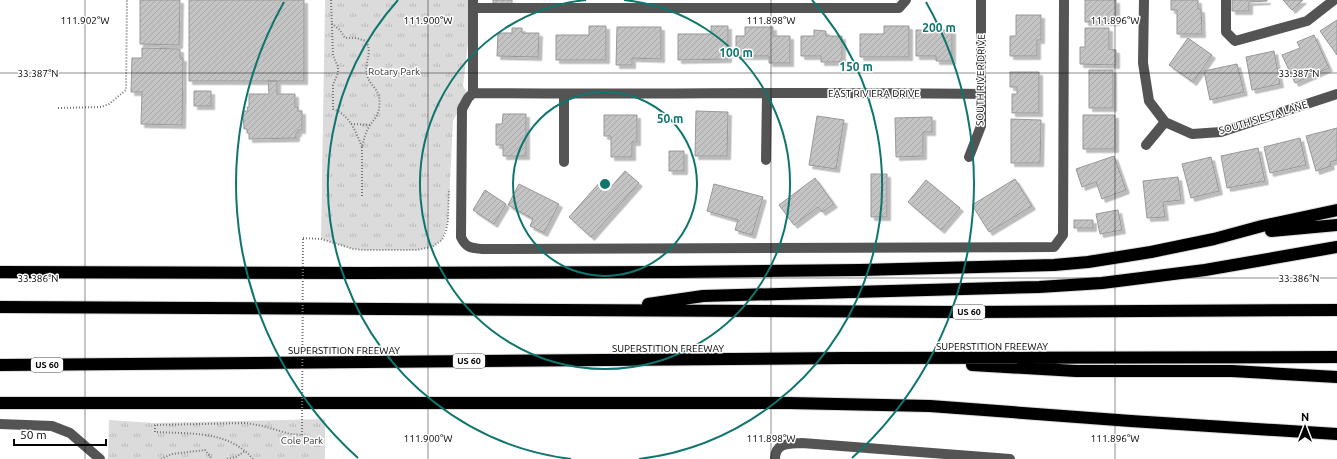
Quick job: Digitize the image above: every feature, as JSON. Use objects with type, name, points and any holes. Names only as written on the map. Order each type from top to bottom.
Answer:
[{"type":"highway","points":[[1214,239],[1262,226],[1337,210]]},
{"type":"highway","points":[[0,272],[676,272],[860,270],[1054,265],[1123,257],[1214,239],[1282,230],[1337,225]]},
{"type":"highway","points":[[602,310],[703,296],[1102,284],[1175,275],[1337,247]]},
{"type":"highway","name":"US 60","points":[[0,307],[953,312],[1337,310]]},
{"type":"highway","name":"SUPERSTITION FREEWAY","points":[[0,365],[845,358],[1337,357]]},
{"type":"highway","points":[[845,358],[1076,371],[1232,371],[1337,377]]},
{"type":"highway","points":[[0,369],[93,364]]},
{"type":"highway","points":[[0,403],[874,404],[930,406],[1337,434]]},
{"type":"street","points":[[906,0],[899,8],[473,4],[473,93],[468,98],[462,109],[461,237],[464,244],[471,248],[482,250],[1054,247],[1063,235],[1064,0]]},
{"type":"street","name":"SOUTH RIVER DRIVE","points":[[969,157],[981,126],[981,0]]},
{"type":"street","points":[[1144,0],[1143,63],[1149,102],[1165,122],[1146,145]]},
{"type":"street","points":[[1226,0],[1226,32],[1236,41],[1307,21],[1334,0]]},
{"type":"street","name":"EAST RIVIERA DRIVE","points":[[473,93],[981,94]]},
{"type":"street","points":[[766,160],[767,93]]},
{"type":"street","points":[[564,94],[564,162]]},
{"type":"street","name":"SOUTH SIESTA LANE","points":[[1165,122],[1192,134],[1221,132],[1337,94]]},
{"type":"street","points":[[0,424],[52,426],[70,433],[100,459]]},
{"type":"street","points":[[775,459],[775,454],[779,447],[786,444],[802,443],[1010,459]]},
{"type":"path","points":[[58,108],[101,107],[109,104],[126,90],[127,0]]},
{"type":"path","points":[[331,0],[333,55],[338,67],[338,73],[333,85],[333,109],[340,111],[351,124],[362,147]]},
{"type":"path","points":[[331,23],[340,30],[345,38],[356,38],[366,41],[369,47],[369,55],[366,65],[367,76],[378,93],[380,104],[377,117],[366,132],[362,147],[362,198]]},
{"type":"path","points":[[351,124],[370,125]]},
{"type":"path","points":[[253,459],[245,451],[231,442],[214,436],[155,432],[155,424],[246,423],[263,426],[290,434],[302,435],[303,238],[321,239],[353,249],[363,250],[417,250],[432,247],[442,240],[446,231],[450,182]]},
{"type":"path","points":[[162,459],[172,454],[205,450],[212,459]]},
{"type":"path","points":[[227,459],[236,457],[245,451]]},
{"type":"green space","name":"Rotary Park","points":[[325,0],[473,0],[463,86],[471,98],[462,104],[453,121],[448,221],[442,240],[432,247],[417,250],[363,250],[353,249],[321,239]]},
{"type":"green space","name":"Cole Park","points":[[325,419],[325,459],[108,459],[109,420],[153,423]]},
{"type":"building","points":[[140,0],[180,0],[179,45],[140,44]]},
{"type":"building","points":[[189,0],[304,0],[304,81],[189,81]]},
{"type":"building","points":[[493,0],[512,0],[512,4],[493,4]]},
{"type":"building","points":[[1085,0],[1116,0],[1116,22],[1085,22]]},
{"type":"building","points":[[1171,0],[1198,0],[1198,9],[1201,9],[1202,34],[1177,34],[1177,10],[1171,10]]},
{"type":"building","points":[[1232,0],[1267,1],[1249,2],[1249,11],[1232,11]]},
{"type":"building","points":[[1283,0],[1303,0],[1292,10]]},
{"type":"building","points":[[1016,15],[1041,15],[1041,40],[1037,40],[1037,56],[1010,56],[1010,36],[1016,36]]},
{"type":"building","points":[[1337,20],[1337,55],[1320,31]]},
{"type":"building","points":[[589,26],[606,26],[606,60],[556,60],[556,35],[589,35]]},
{"type":"building","points":[[711,26],[728,26],[728,59],[678,60],[678,34],[711,34]]},
{"type":"building","points":[[884,26],[909,26],[909,57],[860,57],[860,34],[884,34]]},
{"type":"building","points":[[617,27],[661,27],[661,59],[632,58],[632,65],[616,65]]},
{"type":"building","points":[[745,27],[773,27],[773,36],[790,36],[790,63],[769,63],[769,56],[736,56],[736,36],[745,36]]},
{"type":"building","points":[[512,28],[522,28],[522,33],[539,33],[538,57],[497,56],[498,33],[512,33]]},
{"type":"building","points":[[1085,28],[1109,28],[1109,49],[1116,50],[1116,65],[1080,64],[1080,47],[1085,47]]},
{"type":"building","points":[[814,30],[826,31],[826,36],[842,36],[842,62],[821,62],[821,56],[801,56],[801,36],[814,36]]},
{"type":"building","points":[[916,30],[952,30],[952,61],[936,61],[936,56],[916,56]]},
{"type":"building","points":[[1314,35],[1329,68],[1295,83],[1282,55],[1300,48],[1297,42]]},
{"type":"building","points":[[1188,38],[1212,55],[1193,82],[1169,65]]},
{"type":"building","points":[[142,48],[180,49],[180,58],[183,58],[182,125],[141,124],[142,92],[131,92],[132,58],[142,58]]},
{"type":"building","points":[[1274,51],[1280,84],[1252,90],[1246,57]]},
{"type":"building","points":[[1237,64],[1244,92],[1210,100],[1204,71]]},
{"type":"building","points":[[1089,70],[1113,70],[1113,108],[1089,108]]},
{"type":"building","points":[[1010,72],[1039,72],[1039,113],[1012,113],[1012,94],[1017,94],[1017,87],[1010,87]]},
{"type":"building","points":[[268,81],[277,81],[277,94],[295,94],[295,107],[298,107],[298,111],[302,111],[302,130],[298,130],[298,133],[296,133],[296,138],[249,139],[247,129],[244,129],[243,111],[248,111],[247,107],[249,107],[249,94],[269,94]]},
{"type":"building","points":[[194,91],[211,91],[211,106],[194,106]]},
{"type":"building","points":[[696,111],[728,112],[727,156],[695,156]]},
{"type":"building","points":[[503,114],[526,114],[526,156],[503,156],[503,145],[496,145],[496,124],[502,124]]},
{"type":"building","points":[[604,115],[637,115],[637,142],[632,142],[632,157],[611,157],[611,136],[604,136]]},
{"type":"building","points":[[1083,115],[1115,115],[1115,149],[1083,149]]},
{"type":"building","points":[[817,116],[844,120],[836,169],[809,165]]},
{"type":"building","points":[[932,117],[932,132],[923,132],[923,156],[896,157],[895,118]]},
{"type":"building","points":[[1011,119],[1041,120],[1040,163],[1011,163]]},
{"type":"building","points":[[1337,128],[1337,160],[1330,162],[1331,166],[1316,171],[1306,136]]},
{"type":"building","points":[[1300,138],[1306,165],[1270,173],[1264,147]]},
{"type":"building","points":[[1258,148],[1265,181],[1227,188],[1221,156]]},
{"type":"building","points":[[669,151],[684,151],[684,171],[669,171]]},
{"type":"building","points":[[1114,156],[1126,190],[1102,199],[1096,182],[1082,187],[1076,169]]},
{"type":"building","points":[[1211,157],[1219,191],[1191,198],[1182,164]]},
{"type":"building","points":[[625,171],[639,183],[591,237],[569,217],[601,181],[610,188]]},
{"type":"building","points":[[871,174],[887,174],[887,217],[871,217]]},
{"type":"building","points":[[1178,177],[1181,200],[1163,202],[1165,217],[1147,218],[1143,181]]},
{"type":"building","points":[[815,178],[834,204],[822,212],[818,207],[794,225],[779,205]]},
{"type":"building","points":[[1015,179],[1032,206],[989,232],[972,205]]},
{"type":"building","points":[[926,180],[960,208],[941,230],[908,202]]},
{"type":"building","points":[[519,184],[559,204],[544,233],[530,226],[533,219],[508,205]]},
{"type":"building","points":[[714,184],[763,197],[752,235],[735,230],[738,220],[707,211]]},
{"type":"building","points":[[485,190],[506,204],[494,224],[473,210]]},
{"type":"building","points":[[1118,210],[1122,230],[1100,234],[1096,214]]},
{"type":"building","points":[[1074,220],[1093,220],[1093,228],[1074,228]]}]
